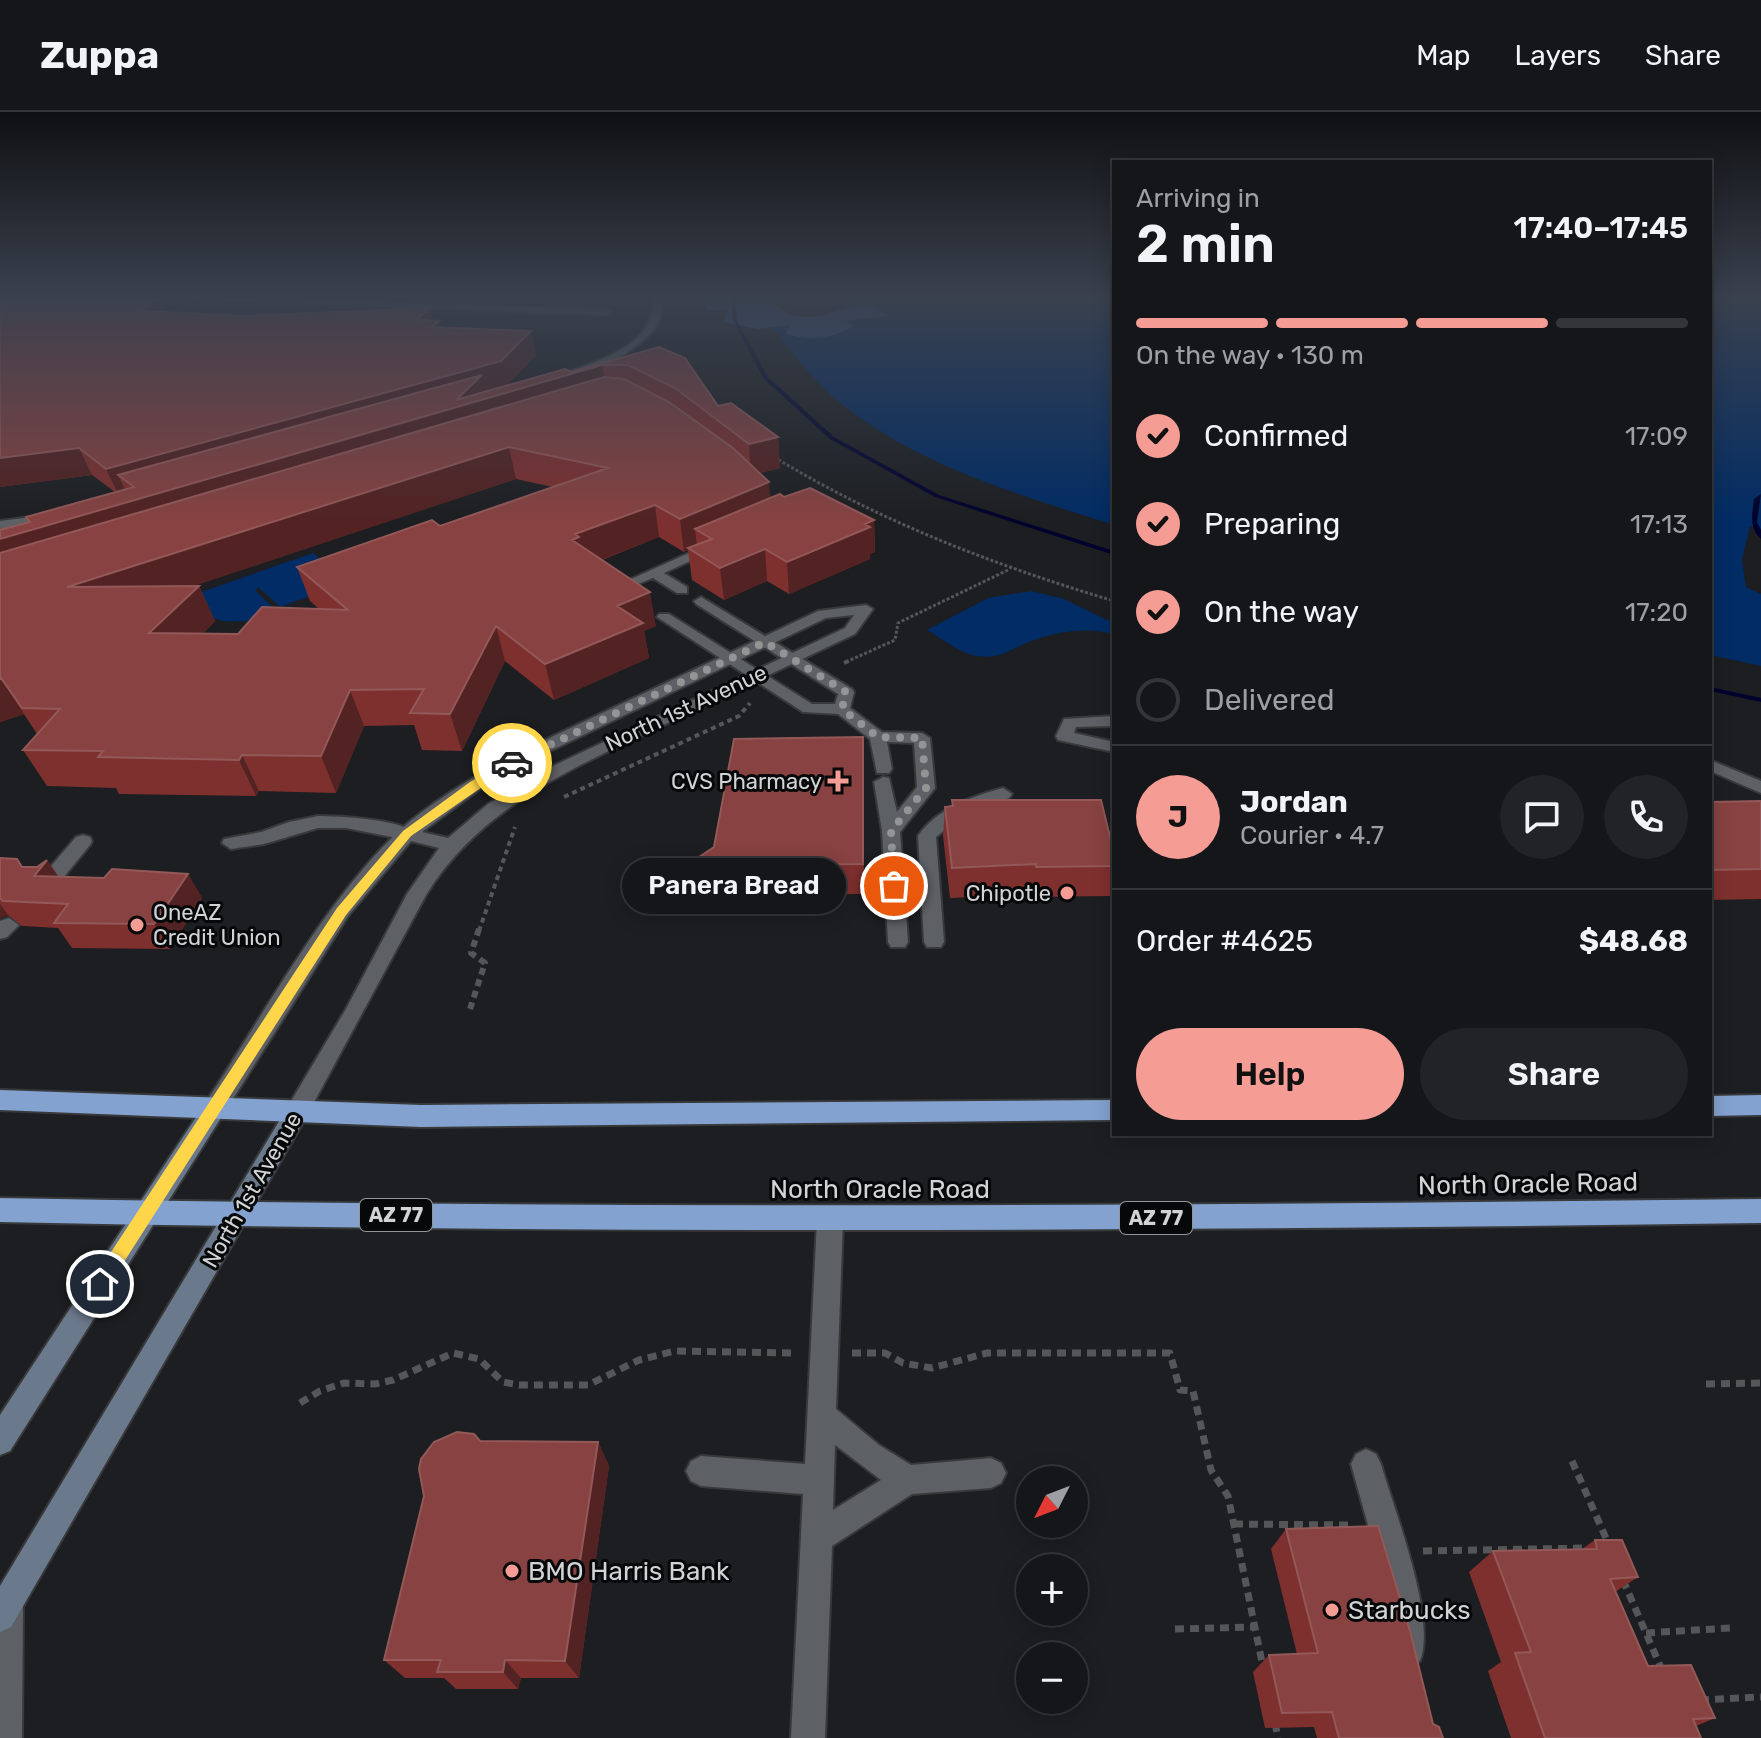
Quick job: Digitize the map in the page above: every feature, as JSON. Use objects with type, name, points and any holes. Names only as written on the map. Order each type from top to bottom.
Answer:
[{"type":"highway","points":[[0,1100],[421,1116],[1112,1110]]},
{"type":"highway","points":[[1712,1106],[1761,1105]]},
{"type":"highway","name":"North Oracle Road","points":[[0,1210],[830,1220],[1761,1211]]},
{"type":"main road","name":"North 1st Avenue","points":[[0,1441],[216,1106]]},
{"type":"main road","name":"North 1st Avenue","points":[[4,1610],[298,1110]]},
{"type":"street","points":[[552,381],[575,372]]},
{"type":"street","points":[[0,525],[64,516]]},
{"type":"street","points":[[637,600],[618,588],[734,538]]},
{"type":"street","points":[[654,573],[682,590]]},
{"type":"street","points":[[701,601],[701,621],[729,658],[809,709],[842,709],[878,737],[922,738],[926,788],[891,831]]},
{"type":"street","name":"North 1st Avenue","points":[[216,1106],[341,911],[407,834],[474,785],[513,762],[823,614],[866,609],[850,631],[538,781],[477,822],[452,845],[414,900],[358,1007],[298,1110]]},
{"type":"street","points":[[664,617],[701,621],[765,642],[846,692],[842,709]]},
{"type":"street","points":[[1112,721],[1070,722],[1064,736],[1112,748]]},
{"type":"street","points":[[878,737],[891,831],[898,942]]},
{"type":"street","points":[[1712,766],[1761,788]]},
{"type":"street","points":[[934,942],[927,836],[932,827],[944,819],[1003,794]]},
{"type":"street","points":[[231,843],[264,838],[295,826],[346,822],[452,845]]},
{"type":"street","points":[[47,884],[83,841]]},
{"type":"street","points":[[808,1738],[830,1220]]},
{"type":"street","points":[[821,1415],[869,1455],[908,1480]]},
{"type":"street","points":[[1366,1464],[1406,1604],[1412,1674]]},
{"type":"street","points":[[701,1471],[818,1480]]},
{"type":"street","points":[[816,1538],[908,1480],[991,1473]]},
{"type":"street","points":[[4,1610],[5,1738]]},
{"type":"path","points":[[763,449],[852,503],[907,529],[1010,569],[1112,600]]},
{"type":"path","points":[[836,667],[895,640],[898,623],[1010,569]]},
{"type":"path","points":[[553,802],[739,716],[751,703]]},
{"type":"path","points":[[470,1009],[485,963],[471,953],[515,826],[527,818]]},
{"type":"path","points":[[300,1403],[320,1391],[344,1383],[375,1384],[393,1380],[453,1353],[479,1359],[503,1382],[519,1385],[588,1385],[639,1360],[675,1351],[885,1353],[903,1363],[932,1368],[987,1353],[1170,1353],[1180,1390],[1193,1391],[1211,1470],[1228,1496],[1267,1682]]},
{"type":"path","points":[[1706,1384],[1761,1383]]},
{"type":"path","points":[[1572,1461],[1616,1562]]},
{"type":"path","points":[[1622,1576],[1664,1674]]},
{"type":"path","points":[[1175,1629],[1255,1627]]},
{"type":"path","points":[[1646,1633],[1730,1628]]},
{"type":"path","points":[[1690,1700],[1761,1697]]},
{"type":"path","points":[[1273,1710],[1278,1738]]},
{"type":"shaded area","points":[[809,372],[1112,372],[1112,524],[969,476],[934,460],[867,423],[828,392]]},
{"type":"shaded area","points":[[1712,372],[1761,372],[1761,529],[1750,526],[1742,560],[1746,587],[1761,594],[1761,666],[1712,655]]},
{"type":"shaded area","points":[[313,553],[326,564],[358,579],[280,607],[258,587],[256,591],[274,609],[289,606],[298,610],[242,621],[210,617],[184,598]]},
{"type":"shaded area","points":[[1031,591],[1064,599],[1112,620],[1112,634],[1059,633],[987,657],[964,652],[927,630],[988,598]]},
{"type":"building","points":[[0,372],[461,372],[106,469],[79,448],[0,458]]},
{"type":"building","points":[[555,372],[578,372],[0,539],[0,530],[30,522],[26,517],[134,487],[118,475],[482,375],[456,400]]},
{"type":"building","points":[[642,372],[695,372],[718,406],[731,403],[778,437],[749,444],[675,388]]},
{"type":"building","points":[[604,377],[624,379],[669,402],[733,448],[769,482],[680,519],[655,505],[575,534],[579,537],[572,540],[650,592],[617,606],[643,623],[545,664],[496,626],[450,714],[410,713],[424,689],[350,690],[321,756],[242,755],[239,760],[98,757],[103,751],[23,750],[60,709],[22,708],[0,679],[0,553]],"holes":[[[509,447],[608,468],[440,526],[432,520],[297,567],[348,610],[262,607],[238,634],[149,633],[199,586],[67,587]]]},
{"type":"building","points":[[810,488],[874,520],[865,524],[870,527],[787,562],[765,549],[720,568],[688,548],[712,539],[695,529],[780,494],[784,497]]},
{"type":"building","name":"CVS Pharmacy","points":[[863,737],[863,864],[744,865],[721,878],[696,859],[714,847],[734,739]]},
{"type":"building","points":[[952,800],[1101,800],[1112,845],[1112,866],[1036,867],[1036,864],[952,868],[945,807],[953,806]]},
{"type":"building","points":[[1761,801],[1761,869],[1712,870],[1712,802]]},
{"type":"building","points":[[0,858],[17,859],[22,867],[37,867],[47,860],[34,876],[104,878],[112,869],[188,874],[154,924],[54,923],[68,904],[3,901],[0,898]]},
{"type":"building","name":"BMO Harris Bank","points":[[457,1432],[474,1434],[480,1441],[598,1442],[565,1661],[505,1660],[503,1672],[437,1672],[441,1660],[384,1660],[424,1496],[419,1469],[421,1459],[434,1442]]},
{"type":"building","name":"Starbucks","points":[[1378,1526],[1410,1631],[1433,1724],[1439,1727],[1443,1738],[1339,1738],[1332,1712],[1282,1713],[1269,1655],[1318,1653],[1286,1529]]},
{"type":"building","points":[[1595,1540],[1622,1540],[1638,1577],[1610,1579],[1648,1666],[1691,1665],[1715,1718],[1693,1719],[1701,1738],[1545,1738],[1515,1653],[1531,1652],[1493,1551],[1597,1549]]},
{"type":"waterway","points":[[763,372],[832,438],[937,496],[1112,552]]},
{"type":"waterway","points":[[1761,496],[1757,499],[1754,522],[1761,537]]},
{"type":"waterway","points":[[1712,689],[1761,700]]},
{"type":"way so far","points":[[512,763],[556,739],[765,642],[846,692],[842,709],[878,737],[922,738],[926,788],[891,831],[894,886]]},
{"type":"place","name":"CVS Pharmacy","points":[[838,781]]},
{"type":"place","name":"Panera Bread","points":[[894,886]]},
{"type":"place","name":"Chipotle","points":[[1067,893]]},
{"type":"place","name":"OneAZ Credit Union","points":[[137,925]]},
{"type":"place","name":"BMO Harris Bank","points":[[512,1571]]},
{"type":"place","name":"Starbucks","points":[[1332,1610]]},
{"type":"route","points":[[100,1284],[341,911],[407,834],[474,785],[512,763]]}]
